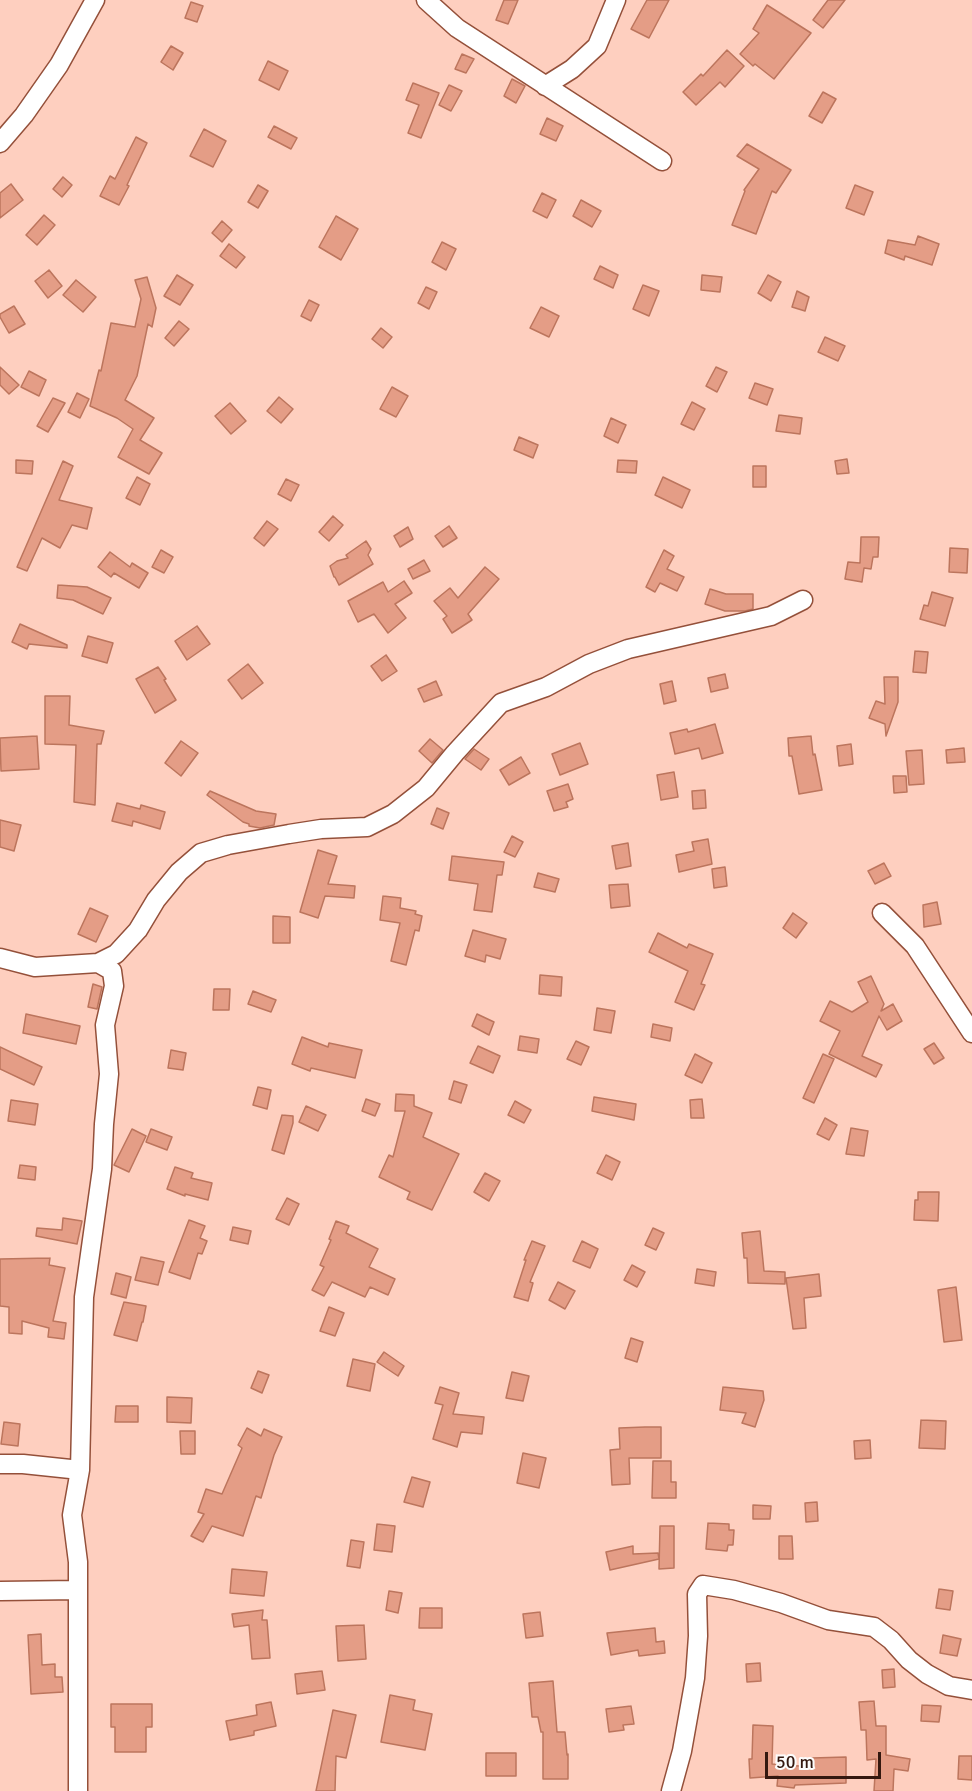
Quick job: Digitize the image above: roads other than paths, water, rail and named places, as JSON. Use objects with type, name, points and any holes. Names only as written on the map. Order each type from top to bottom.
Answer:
[{"type":"street","points":[[0,143],[24,115],[59,64],[94,0]]},
{"type":"street","points":[[426,0],[457,28],[662,161]]},
{"type":"street","points":[[545,86],[572,69],[597,46],[616,0]]},
{"type":"street","points":[[0,958],[35,967],[98,963],[116,954],[138,930],[156,900],[179,872],[201,854],[228,844],[289,834],[367,827],[393,814],[426,788],[501,703],[546,687],[589,664],[628,649],[771,616],[803,600]]},
{"type":"street","points":[[882,913],[915,946],[972,1033]]},
{"type":"street","points":[[78,1791],[78,1562],[72,1515],[80,1470],[84,1297],[102,1169],[109,1074],[105,1025],[114,986],[112,971],[98,963]]},
{"type":"street","points":[[0,1464],[80,1470]]},
{"type":"street","points":[[671,1791],[682,1751],[694,1678],[698,1636],[697,1594],[703,1585],[753,1595],[828,1620],[874,1626],[927,1674],[949,1686],[972,1690]]},
{"type":"street","points":[[0,1592],[78,1590]]}]
